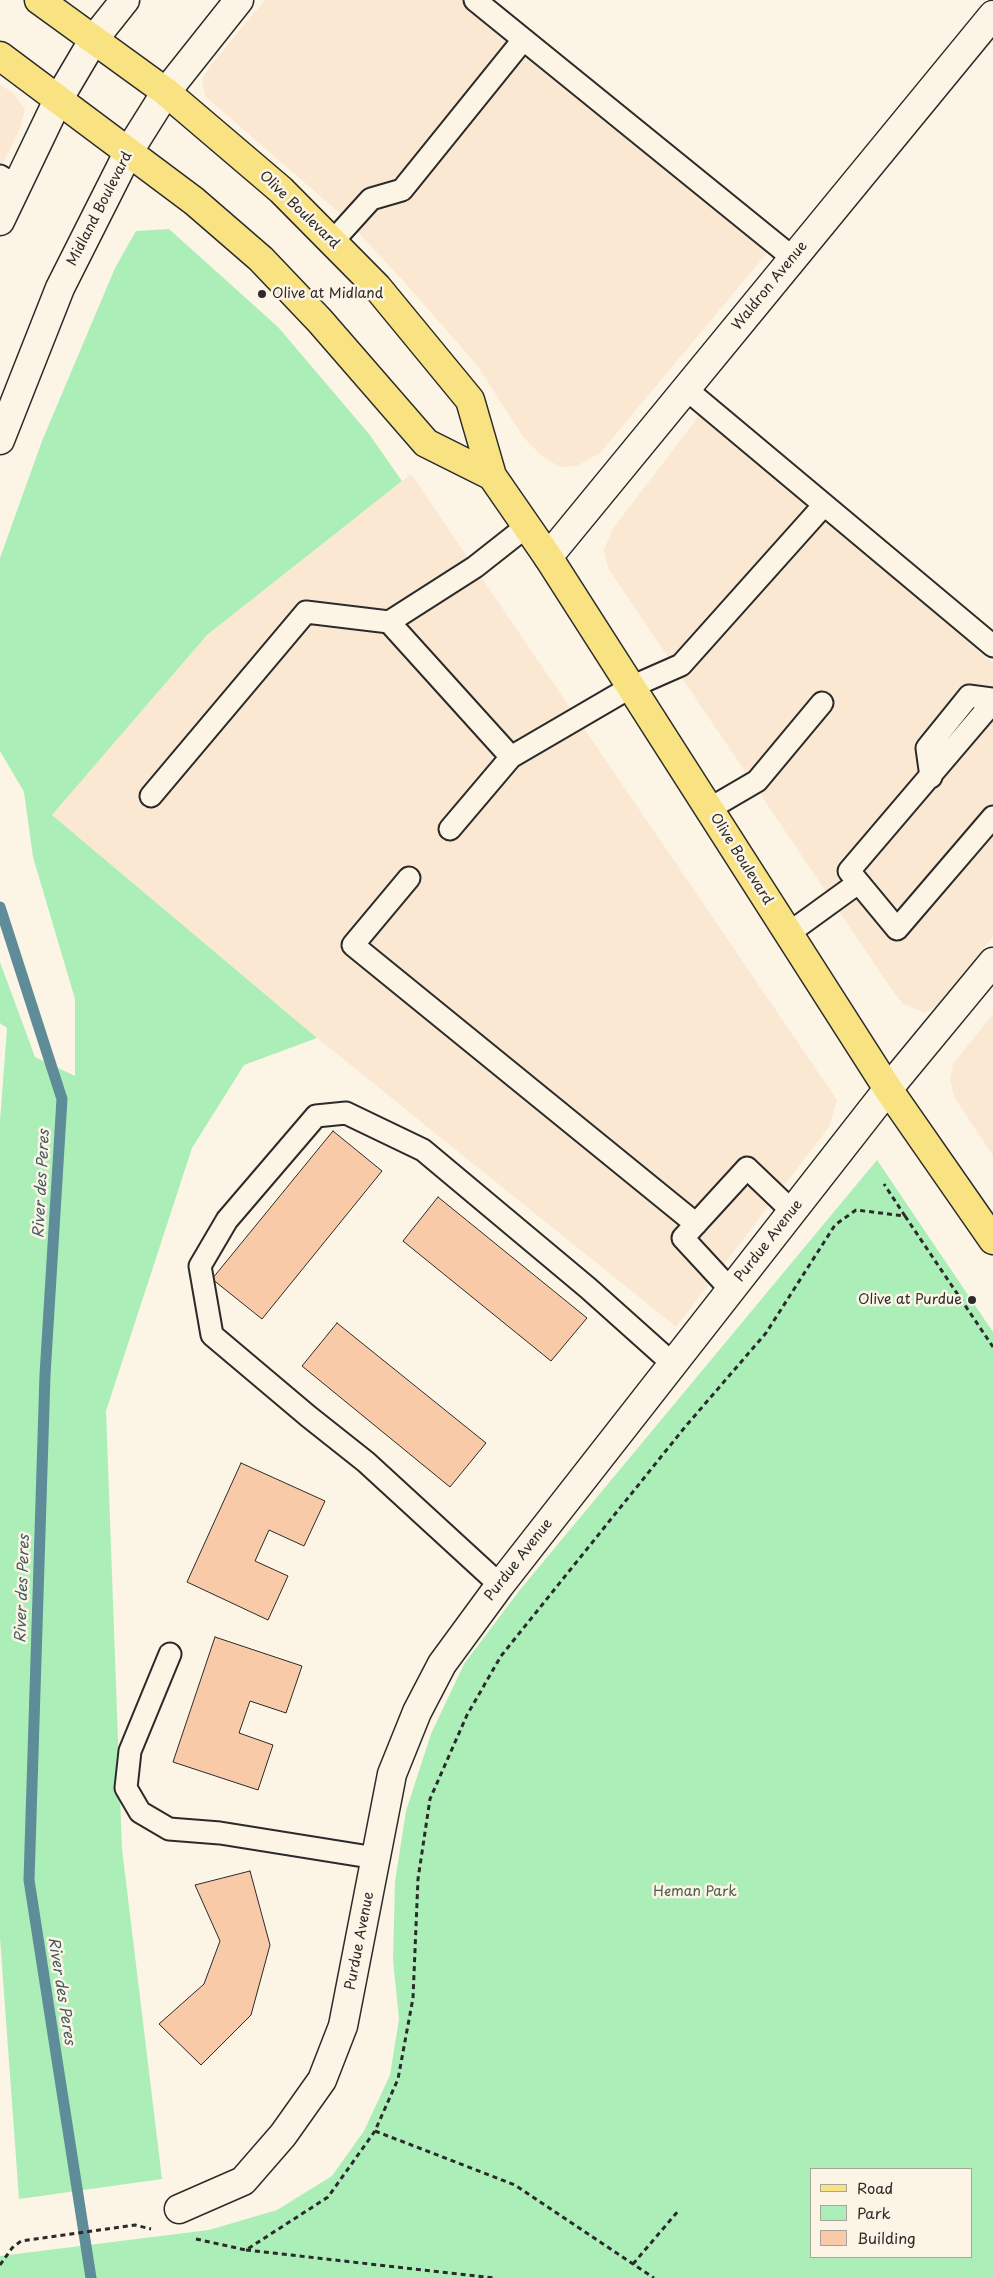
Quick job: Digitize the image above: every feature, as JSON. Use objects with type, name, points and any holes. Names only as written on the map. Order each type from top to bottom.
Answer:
[{"type":"main road","name":"Olive Boulevard","points":[[39,0],[166,92],[281,190],[377,287],[470,400],[492,476],[548,557],[888,1089],[993,1240]]},
{"type":"main road","name":"Olive Boulevard","points":[[0,56],[194,201],[261,259],[320,321],[426,443],[492,476]]},
{"type":"street","points":[[0,221],[8,181],[94,39],[125,0]]},
{"type":"street","name":"Midland Boulevard","points":[[0,440],[60,288],[129,151],[166,92],[240,0]]},
{"type":"street","name":"Waldron Avenue","points":[[548,557],[993,15]]},
{"type":"street","name":"Purdue Avenue","points":[[179,2209],[243,2180],[283,2135],[322,2080],[343,2026],[392,1774],[417,1712],[442,1664],[500,1585],[792,1211],[888,1089],[993,962]]},
{"type":"lane","points":[[475,0],[793,258]]},
{"type":"lane","points":[[333,242],[371,199],[402,190],[522,40]]},
{"type":"lane","points":[[686,389],[993,646]]},
{"type":"lane","points":[[450,829],[511,757],[631,687],[681,665],[824,504]]},
{"type":"lane","points":[[150,796],[306,612],[389,622],[475,567],[527,526]]},
{"type":"lane","points":[[389,622],[511,757]]},
{"type":"lane","points":[[993,700],[931,777],[849,871],[897,929],[993,817]]},
{"type":"lane","points":[[709,809],[757,782],[822,703]]},
{"type":"lane","points":[[409,878],[353,945],[696,1224]]},
{"type":"lane","points":[[788,933],[858,883]]},
{"type":"lane","points":[[500,1585],[366,1462],[212,1335],[200,1266],[228,1220],[316,1116],[346,1113],[423,1150],[588,1288],[673,1364]]},
{"type":"lane","points":[[731,1290],[683,1238],[747,1168],[792,1211]]},
{"type":"lane","points":[[170,1654],[130,1751],[126,1788],[140,1812],[169,1829],[220,1833],[376,1858]]},
{"type":"path","points":[[884,1184],[993,1347]]},
{"type":"path","points":[[246,2250],[328,2197],[375,2130],[398,2079],[413,1998],[418,1879],[430,1799],[467,1715],[501,1656],[685,1426],[766,1333],[834,1226],[856,1210],[904,1216]]},
{"type":"path","points":[[375,2130],[516,2185],[654,2278]]},
{"type":"path","points":[[633,2264],[679,2210]]},
{"type":"path","points":[[0,2265],[12,2248],[21,2241],[135,2225],[154,2229]]},
{"type":"path","points":[[190,2238],[246,2250],[494,2278]]},
{"type":"shaded area","points":[[265,0],[462,0],[768,252],[600,453],[577,466],[560,467],[543,457],[524,438],[476,364],[343,216],[205,96],[202,79],[210,66]]},
{"type":"shaded area","points":[[0,84],[14,94],[25,109],[20,129],[0,169]]},
{"type":"shaded area","points":[[701,413],[993,663],[993,937],[937,1006],[925,1013],[903,1004],[890,987],[608,568],[604,550],[612,530]]},
{"type":"shaded area","points":[[411,474],[837,1100],[829,1127],[676,1327],[317,1038],[52,815],[207,635]]},
{"type":"shaded area","points":[[993,1014],[993,1156],[954,1097],[950,1079],[953,1064]]},
{"type":"green space","points":[[169,229],[278,327],[369,434],[402,481],[207,635],[52,815],[317,1038],[244,1065],[192,1148],[106,1411],[122,1849],[162,2179],[19,2199],[0,1938],[0,1121],[7,1028],[0,1023],[0,962],[35,1057],[75,1076],[75,999],[33,857],[24,792],[0,751],[0,558],[42,441],[115,268],[136,231]]},
{"type":"green space","name":"Heman Park","points":[[877,1160],[993,1332],[993,2278],[0,2278],[0,2256],[209,2230],[277,2210],[332,2176],[364,2131],[390,2075],[399,2019],[393,1960],[395,1882],[406,1811],[431,1734],[464,1664],[519,1591]]},
{"type":"building","points":[[333,1131],[382,1171],[262,1319],[212,1279]]},
{"type":"building","points":[[438,1197],[587,1318],[551,1361],[403,1241]]},
{"type":"building","points":[[337,1323],[486,1443],[450,1487],[302,1366]]},
{"type":"building","points":[[241,1463],[325,1501],[304,1546],[269,1530],[255,1561],[288,1576],[268,1620],[187,1582]]},
{"type":"building","points":[[215,1637],[302,1666],[286,1713],[250,1701],[239,1733],[273,1745],[258,1790],[173,1762]]},
{"type":"building","points":[[250,1871],[270,1945],[251,2015],[201,2065],[159,2024],[204,1984],[220,1941],[195,1885]]},
{"type":"waterway","name":"River des Peres","points":[[0,907],[62,1099],[45,1375],[29,1880],[91,2278]]},
{"type":"place","name":"Olive at Midland","points":[[262,294]]},
{"type":"place","name":"Olive at Purdue","points":[[972,1300]]}]
